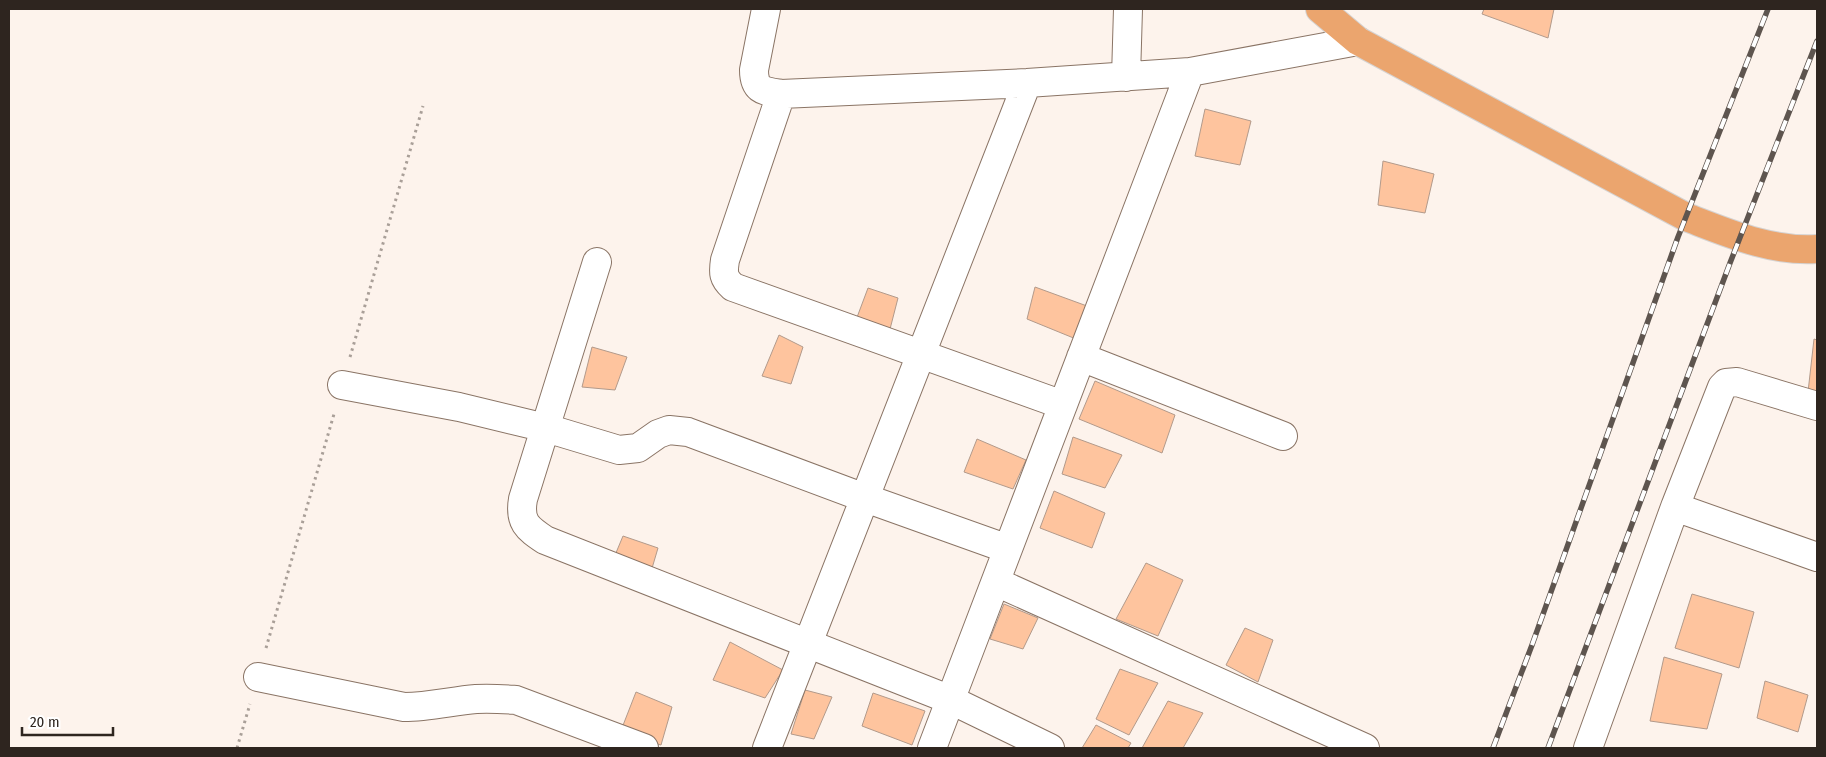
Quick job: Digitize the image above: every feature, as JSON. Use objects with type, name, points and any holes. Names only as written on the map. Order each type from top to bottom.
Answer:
[{"type":"main road","points":[[1320,9],[1358,41],[1686,217],[1740,238],[1772,246],[1817,249]]},
{"type":"street","points":[[766,9],[754,78],[757,86],[764,91],[781,94],[1027,84],[1190,72],[1358,41]]},
{"type":"street","points":[[1126,77],[1128,9]]},
{"type":"street","points":[[932,748],[1190,72]]},
{"type":"street","points":[[767,748],[1027,84]]},
{"type":"street","points":[[781,94],[724,260],[724,279],[733,287],[1063,405]]},
{"type":"street","points":[[597,262],[523,499],[521,510],[523,519],[529,529],[545,540],[807,645],[951,700],[1050,748]]},
{"type":"street","points":[[1081,357],[1283,436]]},
{"type":"street","points":[[1588,748],[1675,507],[1722,387],[1726,383],[1737,382],[1817,406]]},
{"type":"street","points":[[342,385],[450,406],[546,428],[619,450],[638,448],[658,434],[669,430],[688,432],[1008,549]]},
{"type":"street","points":[[1675,507],[1817,557]]},
{"type":"street","points":[[996,582],[1350,745]]},
{"type":"street","points":[[258,677],[404,707],[420,707],[475,699],[516,700],[644,748]]},
{"type":"path","points":[[237,748],[423,106]]},
{"type":"building","points":[[1484,9],[1554,9],[1548,38],[1482,14]]},
{"type":"building","points":[[1205,109],[1251,121],[1240,165],[1195,156]]},
{"type":"building","points":[[1383,161],[1434,174],[1425,213],[1378,205]]},
{"type":"building","points":[[1035,287],[1087,306],[1076,339],[1027,319]]},
{"type":"building","points":[[868,288],[898,298],[889,333],[856,320]]},
{"type":"building","points":[[779,335],[803,347],[791,384],[762,376]]},
{"type":"building","points":[[1814,339],[1817,340],[1817,395],[1808,392]]},
{"type":"building","points":[[592,347],[627,357],[615,390],[582,387]]},
{"type":"building","points":[[1095,381],[1175,415],[1162,453],[1079,419]]},
{"type":"building","points":[[1073,437],[1122,455],[1105,488],[1062,474]]},
{"type":"building","points":[[977,439],[1026,460],[1013,489],[964,472]]},
{"type":"building","points":[[1054,491],[1105,513],[1092,548],[1040,528]]},
{"type":"building","points":[[623,536],[658,548],[650,575],[613,560]]},
{"type":"building","points":[[1146,563],[1183,580],[1158,636],[1116,619]]},
{"type":"building","points":[[1692,594],[1754,612],[1739,668],[1675,648]]},
{"type":"building","points":[[1004,604],[1038,618],[1023,649],[990,639]]},
{"type":"building","points":[[1245,628],[1273,640],[1258,682],[1226,665]]},
{"type":"building","points":[[730,642],[783,670],[765,698],[713,680]]},
{"type":"building","points":[[1664,657],[1722,674],[1707,729],[1650,721]]},
{"type":"building","points":[[1120,669],[1158,683],[1129,735],[1096,719]]},
{"type":"building","points":[[1765,681],[1808,695],[1798,732],[1757,718]]},
{"type":"building","points":[[805,690],[832,697],[814,739],[791,734]]},
{"type":"building","points":[[636,692],[672,707],[661,745],[620,733]]},
{"type":"building","points":[[873,693],[925,711],[912,745],[862,726]]},
{"type":"building","points":[[1168,701],[1203,713],[1183,748],[1142,748]]},
{"type":"building","points":[[1096,725],[1131,743],[1128,748],[1082,748]]},
{"type":"railway","points":[[1493,748],[1532,645],[1678,237],[1768,9]]},
{"type":"railway","points":[[1548,748],[1730,263],[1817,41]]}]
